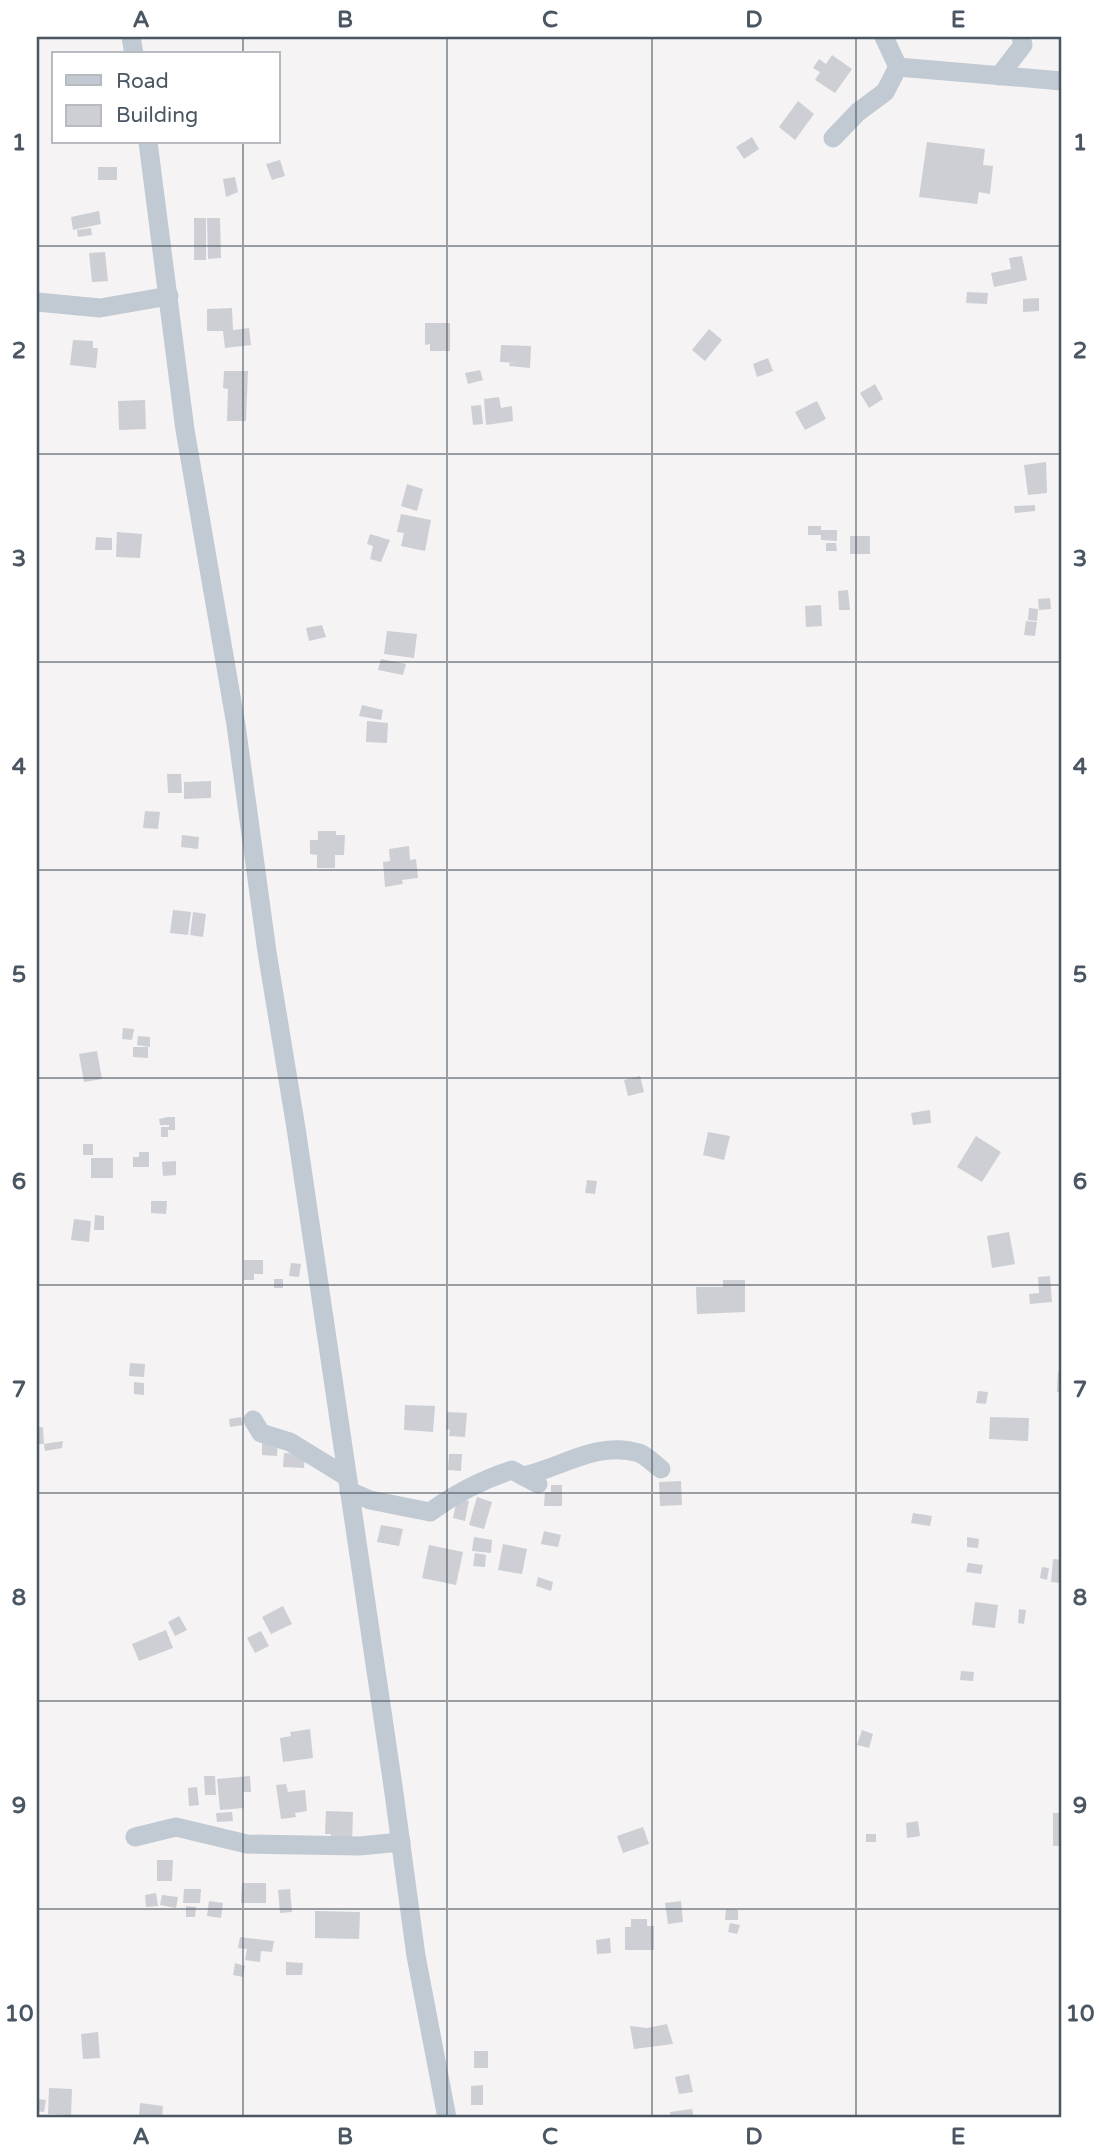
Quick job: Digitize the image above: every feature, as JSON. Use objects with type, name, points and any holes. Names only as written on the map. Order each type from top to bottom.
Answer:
[{"type":"street","points":[[884,37],[898,67]]},
{"type":"street","points":[[999,76],[1023,45],[1021,37]]},
{"type":"street","points":[[898,67],[1062,81]]},
{"type":"street","points":[[833,138],[858,112],[885,92],[898,67]]},
{"type":"street","points":[[148,144],[185,430],[236,725],[267,952],[296,1128],[416,1956],[447,2118]]},
{"type":"street","points":[[37,302],[100,308],[169,296]]},
{"type":"street","points":[[253,1420],[261,1433],[290,1442],[370,1500],[430,1512],[456,1492],[490,1477],[512,1470],[530,1480],[543,1471],[578,1456],[618,1449],[642,1454],[661,1469]]},
{"type":"street","points":[[135,1837],[176,1827],[247,1844],[359,1846],[401,1842]]},
{"type":"building","points":[[832,55],[852,69],[835,93],[815,80],[820,72],[813,68],[819,59],[826,64]]},
{"type":"building","points":[[798,101],[814,114],[795,140],[779,127]]},
{"type":"building","points":[[752,137],[759,149],[744,159],[736,147]]},
{"type":"building","points":[[927,142],[985,149],[983,165],[993,166],[990,194],[979,192],[977,204],[919,197]]},
{"type":"building","points":[[280,160],[285,176],[272,180],[266,164]]},
{"type":"building","points":[[98,167],[117,167],[117,180],[98,180]]},
{"type":"building","points":[[235,177],[238,192],[226,197],[223,179]]},
{"type":"building","points":[[99,211],[101,224],[73,230],[71,217]]},
{"type":"building","points":[[194,218],[206,218],[206,260],[194,260]]},
{"type":"building","points":[[207,218],[220,218],[221,258],[208,259]]},
{"type":"building","points":[[91,228],[92,235],[78,237],[77,230]]},
{"type":"building","points":[[105,252],[108,281],[92,282],[89,253]]},
{"type":"building","points":[[1022,256],[1027,280],[994,287],[991,273],[1011,269],[1009,258]]},
{"type":"building","points":[[967,292],[988,293],[987,304],[966,303]]},
{"type":"building","points":[[1039,298],[1039,311],[1023,312],[1023,299]]},
{"type":"building","points":[[232,308],[233,330],[249,328],[251,345],[225,348],[223,331],[207,331],[207,309]]},
{"type":"building","points":[[425,323],[450,323],[450,351],[430,351],[430,344],[425,345]]},
{"type":"building","points":[[709,329],[722,340],[705,361],[692,350]]},
{"type":"building","points":[[73,340],[93,341],[93,348],[98,348],[96,368],[70,365]]},
{"type":"building","points":[[501,345],[531,346],[530,368],[509,366],[510,363],[518,363],[500,362]]},
{"type":"building","points":[[768,358],[773,371],[757,377],[753,364]]},
{"type":"building","points":[[480,370],[483,380],[468,384],[465,373]]},
{"type":"building","points":[[224,371],[248,371],[246,421],[227,421],[228,389],[223,388]]},
{"type":"building","points":[[875,384],[883,399],[869,408],[860,393]]},
{"type":"building","points":[[499,397],[501,408],[512,406],[513,421],[486,425],[484,399]]},
{"type":"building","points":[[145,400],[146,429],[119,430],[118,401]]},
{"type":"building","points":[[817,401],[826,419],[805,430],[795,412]]},
{"type":"building","points":[[481,405],[483,424],[473,425],[471,406]]},
{"type":"building","points":[[1046,462],[1047,493],[1028,495],[1024,465]]},
{"type":"building","points":[[407,484],[423,489],[417,511],[401,506]]},
{"type":"building","points":[[1035,505],[1035,511],[1015,513],[1014,506]]},
{"type":"building","points":[[401,514],[431,520],[425,551],[401,546],[404,533],[397,532]]},
{"type":"building","points":[[808,526],[821,526],[821,530],[837,530],[837,541],[821,540],[821,535],[808,535]]},
{"type":"building","points":[[117,532],[142,534],[140,558],[116,557]]},
{"type":"building","points":[[370,534],[390,540],[381,562],[370,559],[373,546],[367,544]]},
{"type":"building","points":[[850,536],[870,536],[870,554],[850,554]]},
{"type":"building","points":[[96,537],[112,538],[112,550],[95,550]]},
{"type":"building","points":[[826,543],[836,543],[837,551],[826,551]]},
{"type":"building","points":[[848,590],[850,610],[839,610],[838,591]]},
{"type":"building","points":[[1050,598],[1051,609],[1039,610],[1038,599]]},
{"type":"building","points":[[821,605],[822,626],[806,627],[805,606]]},
{"type":"building","points":[[1029,608],[1038,609],[1037,621],[1028,620]]},
{"type":"building","points":[[1026,621],[1037,622],[1035,636],[1024,635]]},
{"type":"building","points":[[322,625],[326,637],[309,641],[306,628]]},
{"type":"building","points":[[387,631],[417,634],[414,658],[384,654]]},
{"type":"building","points":[[381,659],[406,664],[403,675],[378,670]]},
{"type":"building","points":[[362,705],[383,710],[381,720],[359,716]]},
{"type":"building","points":[[367,721],[388,723],[387,743],[366,742]]},
{"type":"building","points":[[167,774],[181,774],[182,793],[168,793]]},
{"type":"building","points":[[211,781],[211,798],[184,799],[184,782]]},
{"type":"building","points":[[145,811],[160,812],[158,829],[143,828]]},
{"type":"building","points":[[318,831],[336,831],[336,835],[345,835],[344,855],[335,855],[335,868],[317,868],[317,855],[310,854],[310,840],[318,840]]},
{"type":"building","points":[[182,835],[199,837],[198,849],[181,847]]},
{"type":"building","points":[[409,846],[410,860],[416,859],[418,878],[402,880],[403,884],[385,887],[383,862],[390,861],[389,849]]},
{"type":"building","points":[[173,910],[191,912],[188,935],[170,933]]},
{"type":"building","points":[[193,912],[206,914],[203,937],[190,935]]},
{"type":"building","points":[[123,1028],[134,1029],[132,1040],[122,1039]]},
{"type":"building","points":[[138,1036],[150,1037],[150,1047],[137,1045]]},
{"type":"building","points":[[133,1047],[148,1047],[148,1058],[133,1057]]},
{"type":"building","points":[[97,1051],[102,1079],[84,1082],[79,1054]]},
{"type":"building","points":[[640,1076],[644,1092],[628,1096],[624,1080]]},
{"type":"building","points":[[930,1110],[931,1123],[913,1125],[911,1113]]},
{"type":"building","points":[[175,1117],[175,1130],[168,1130],[168,1137],[161,1137],[161,1127],[169,1125],[160,1125],[159,1119]]},
{"type":"building","points":[[708,1132],[730,1136],[724,1160],[703,1155]]},
{"type":"building","points":[[976,1136],[1001,1152],[982,1182],[957,1167]]},
{"type":"building","points":[[83,1144],[93,1144],[93,1155],[83,1155]]},
{"type":"building","points":[[139,1152],[149,1152],[149,1167],[133,1167],[133,1157],[139,1157]]},
{"type":"building","points":[[91,1158],[113,1158],[113,1178],[91,1178]]},
{"type":"building","points":[[176,1161],[176,1175],[163,1176],[162,1162]]},
{"type":"building","points":[[587,1180],[597,1181],[595,1194],[585,1193]]},
{"type":"building","points":[[151,1201],[167,1201],[166,1214],[151,1213]]},
{"type":"building","points":[[95,1215],[104,1216],[104,1230],[94,1230]]},
{"type":"building","points":[[74,1219],[91,1221],[89,1242],[71,1240]]},
{"type":"building","points":[[1009,1232],[1015,1264],[992,1268],[987,1236]]},
{"type":"building","points":[[244,1260],[263,1260],[263,1274],[254,1274],[254,1280],[244,1280]]},
{"type":"building","points":[[291,1263],[301,1264],[299,1277],[289,1276]]},
{"type":"building","points":[[1050,1276],[1052,1302],[1030,1304],[1029,1294],[1039,1293],[1038,1277]]},
{"type":"building","points":[[274,1279],[283,1279],[283,1288],[274,1288]]},
{"type":"building","points":[[723,1280],[745,1280],[745,1312],[697,1314],[696,1287],[723,1287]]},
{"type":"building","points":[[130,1363],[145,1364],[144,1377],[129,1376]]},
{"type":"building","points":[[1058,1371],[1062,1372],[1062,1393],[1057,1392]]},
{"type":"building","points":[[134,1382],[144,1383],[144,1395],[134,1394]]},
{"type":"building","points":[[978,1391],[988,1392],[986,1404],[976,1403]]},
{"type":"building","points":[[405,1405],[435,1406],[433,1432],[404,1430]]},
{"type":"building","points":[[447,1412],[467,1413],[465,1437],[449,1436],[450,1430],[446,1429]]},
{"type":"building","points":[[241,1417],[243,1425],[230,1427],[229,1419]]},
{"type":"building","points":[[990,1417],[1029,1418],[1028,1441],[989,1439]]},
{"type":"building","points":[[37,1427],[43,1427],[44,1444],[37,1444]]},
{"type":"building","points":[[63,1441],[62,1448],[45,1451],[44,1444]]},
{"type":"building","points":[[262,1442],[278,1443],[277,1456],[262,1455]]},
{"type":"building","points":[[284,1453],[305,1454],[304,1468],[283,1467]]},
{"type":"building","points":[[449,1454],[462,1454],[461,1471],[448,1470]]},
{"type":"building","points":[[681,1481],[682,1505],[660,1506],[659,1482]]},
{"type":"building","points":[[551,1485],[562,1485],[562,1506],[544,1506],[545,1492],[551,1492]]},
{"type":"building","points":[[477,1497],[492,1502],[484,1529],[469,1525]]},
{"type":"building","points":[[457,1499],[469,1501],[465,1521],[453,1518]]},
{"type":"building","points":[[913,1513],[932,1516],[930,1526],[911,1523]]},
{"type":"building","points":[[381,1525],[403,1529],[399,1546],[377,1542]]},
{"type":"building","points":[[544,1531],[561,1535],[558,1547],[541,1544]]},
{"type":"building","points":[[474,1537],[492,1540],[491,1553],[472,1551]]},
{"type":"building","points":[[967,1537],[979,1539],[978,1548],[967,1547]]},
{"type":"building","points":[[503,1544],[527,1549],[522,1574],[498,1570]]},
{"type":"building","points":[[429,1545],[463,1552],[456,1585],[422,1578]]},
{"type":"building","points":[[475,1553],[486,1555],[485,1567],[473,1566]]},
{"type":"building","points":[[1053,1559],[1062,1560],[1062,1583],[1051,1582]]},
{"type":"building","points":[[968,1563],[983,1565],[981,1574],[966,1572]]},
{"type":"building","points":[[1042,1567],[1049,1568],[1047,1580],[1040,1578]]},
{"type":"building","points":[[538,1577],[553,1582],[551,1591],[536,1586]]},
{"type":"building","points":[[975,1602],[998,1605],[995,1628],[972,1625]]},
{"type":"building","points":[[283,1606],[292,1624],[271,1634],[262,1617]]},
{"type":"building","points":[[1019,1609],[1026,1610],[1024,1624],[1018,1623]]},
{"type":"building","points":[[179,1616],[187,1630],[175,1636],[168,1622]]},
{"type":"building","points":[[166,1630],[173,1648],[139,1661],[132,1644]]},
{"type":"building","points":[[261,1631],[269,1646],[255,1653],[247,1638]]},
{"type":"building","points":[[961,1671],[974,1672],[973,1681],[960,1680]]},
{"type":"building","points":[[310,1729],[313,1758],[283,1762],[280,1738],[291,1736],[290,1732]]},
{"type":"building","points":[[862,1730],[873,1734],[869,1748],[857,1745]]},
{"type":"building","points":[[204,1776],[215,1776],[216,1795],[205,1795]]},
{"type":"building","points":[[250,1776],[251,1792],[243,1792],[244,1808],[220,1810],[217,1779]]},
{"type":"building","points":[[286,1784],[288,1792],[305,1790],[307,1811],[295,1813],[296,1817],[281,1819],[276,1785]]},
{"type":"building","points":[[197,1787],[199,1805],[189,1806],[188,1788]]},
{"type":"building","points":[[326,1811],[353,1812],[352,1843],[331,1842],[331,1834],[325,1834]]},
{"type":"building","points":[[232,1812],[233,1821],[217,1822],[216,1813]]},
{"type":"building","points":[[1053,1813],[1062,1813],[1062,1846],[1053,1846]]},
{"type":"building","points":[[918,1821],[920,1836],[907,1838],[906,1823]]},
{"type":"building","points":[[643,1827],[649,1844],[623,1853],[617,1836]]},
{"type":"building","points":[[866,1834],[876,1834],[876,1842],[866,1842]]},
{"type":"building","points":[[157,1860],[173,1860],[172,1881],[157,1881]]},
{"type":"building","points":[[242,1883],[266,1883],[266,1903],[241,1903]]},
{"type":"building","points":[[184,1889],[201,1889],[200,1903],[183,1903]]},
{"type":"building","points":[[290,1889],[292,1912],[280,1913],[278,1890]]},
{"type":"building","points":[[156,1893],[158,1906],[146,1907],[145,1895]]},
{"type":"building","points":[[162,1895],[178,1897],[176,1908],[160,1905]]},
{"type":"building","points":[[209,1901],[223,1903],[221,1918],[207,1916]]},
{"type":"building","points":[[681,1901],[683,1922],[668,1924],[665,1903]]},
{"type":"building","points":[[186,1906],[196,1907],[195,1917],[186,1917]]},
{"type":"building","points":[[726,1909],[738,1910],[738,1920],[725,1920]]},
{"type":"building","points":[[315,1911],[360,1912],[359,1939],[315,1938]]},
{"type":"building","points":[[631,1919],[647,1919],[647,1926],[654,1926],[654,1950],[625,1950],[625,1927],[631,1927]]},
{"type":"building","points":[[730,1923],[740,1925],[737,1934],[728,1932]]},
{"type":"building","points":[[240,1937],[274,1941],[272,1952],[261,1951],[260,1962],[245,1960],[247,1949],[238,1948]]},
{"type":"building","points":[[610,1938],[611,1953],[597,1954],[596,1940]]},
{"type":"building","points":[[286,1962],[303,1963],[302,1975],[286,1975]]},
{"type":"building","points":[[235,1963],[245,1966],[243,1977],[233,1975]]},
{"type":"building","points":[[667,2024],[673,2044],[634,2049],[630,2026],[647,2028]]},
{"type":"building","points":[[98,2032],[100,2058],[83,2059],[81,2034]]},
{"type":"building","points":[[474,2051],[488,2051],[488,2068],[474,2068]]},
{"type":"building","points":[[689,2074],[693,2092],[679,2094],[675,2077]]},
{"type":"building","points":[[483,2085],[483,2105],[471,2105],[471,2086]]},
{"type":"building","points":[[49,2088],[72,2089],[71,2115],[48,2114]]},
{"type":"building","points":[[37,2099],[46,2100],[44,2112],[37,2111]]},
{"type":"building","points":[[140,2103],[163,2106],[162,2118],[139,2116]]},
{"type":"building","points":[[692,2109],[694,2118],[671,2118],[670,2112]]}]
